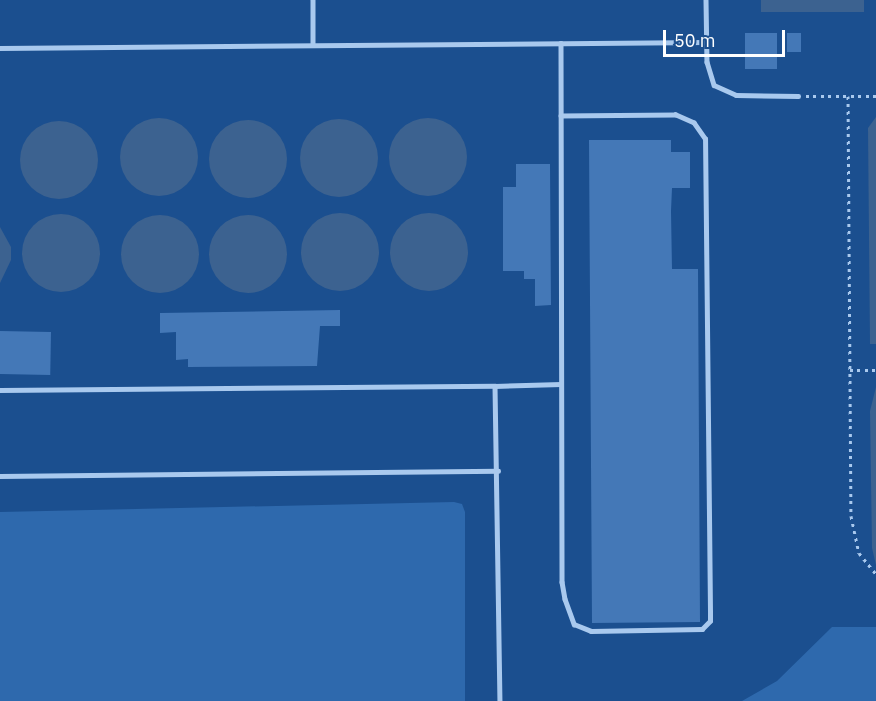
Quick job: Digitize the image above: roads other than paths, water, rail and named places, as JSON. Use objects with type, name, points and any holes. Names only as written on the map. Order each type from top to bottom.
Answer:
[{"type":"lane","points":[[313,0],[313,45]]},
{"type":"lane","points":[[706,0],[706,42],[710,76],[714,86],[724,92],[798,96]]},
{"type":"lane","points":[[0,48],[706,42]]},
{"type":"lane","points":[[561,44],[561,116],[561,384],[562,582],[574,624],[591,631],[702,629],[710,621],[705,139],[694,123],[676,115],[561,116]]},
{"type":"lane","points":[[0,390],[561,384]]},
{"type":"lane","points":[[495,386],[500,701]]},
{"type":"lane","points":[[0,476],[498,471]]}]
